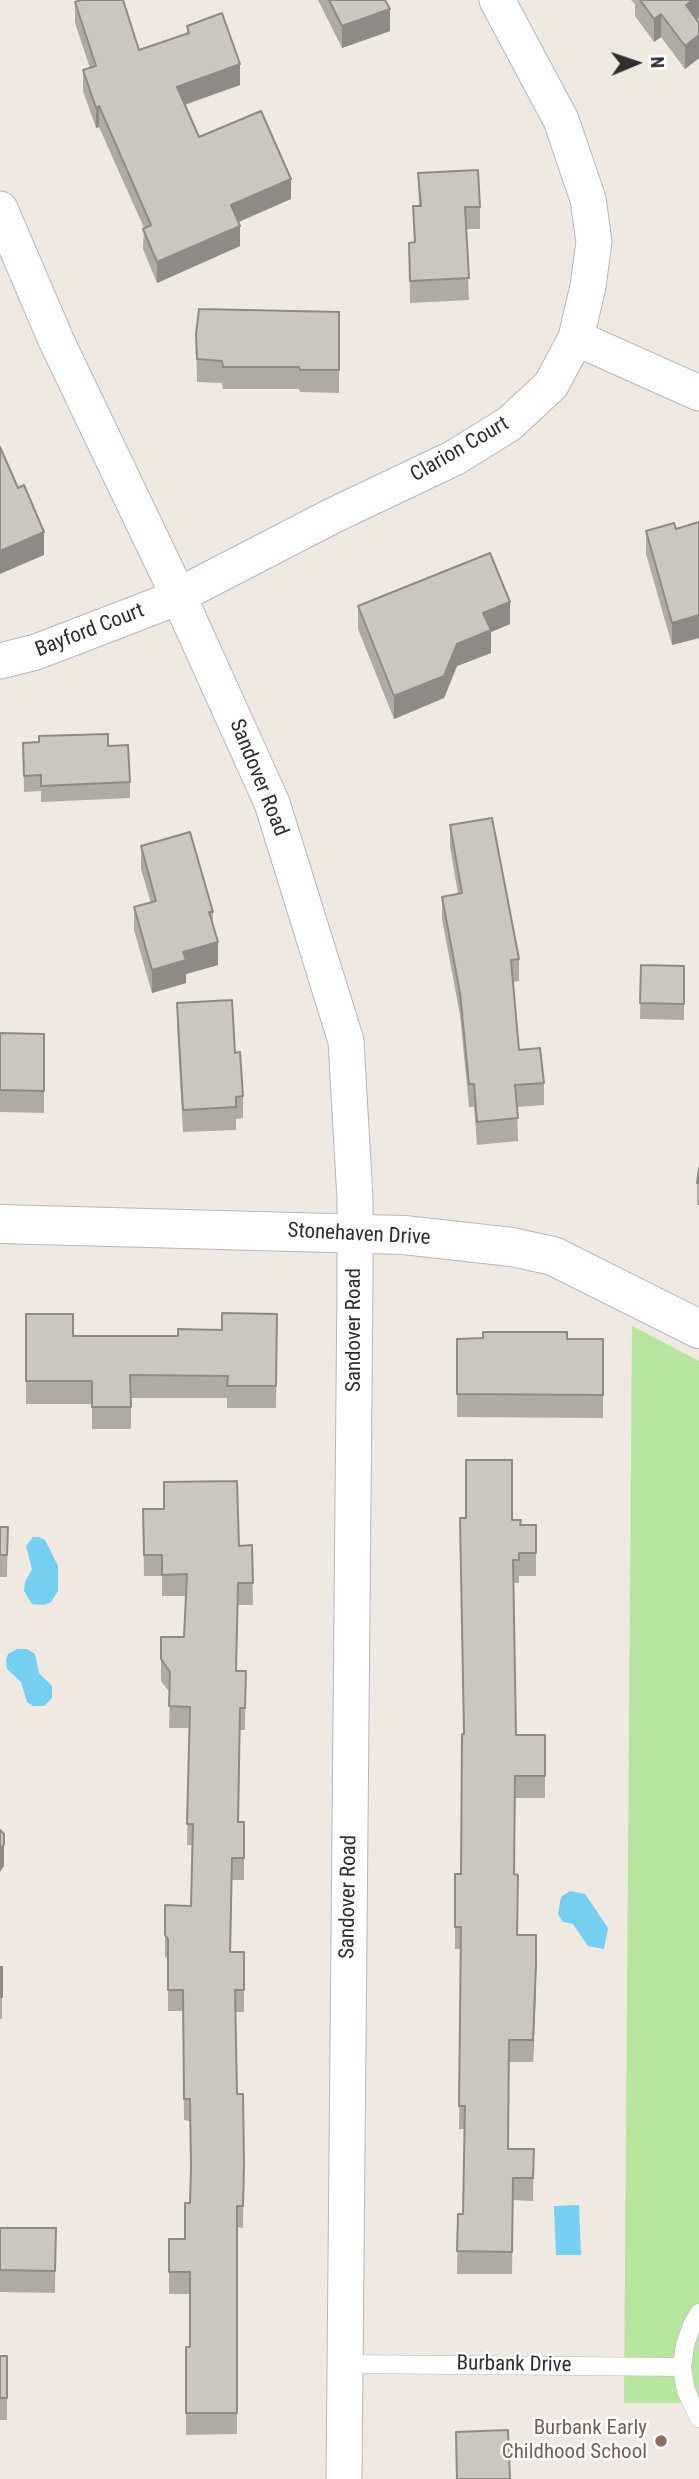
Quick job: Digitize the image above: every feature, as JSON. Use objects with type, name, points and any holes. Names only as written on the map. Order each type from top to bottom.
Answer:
[{"type":"street","name":"Clarion Court","points":[[178,595],[334,515],[454,458],[509,424],[551,385],[576,338],[588,286],[594,242],[587,199],[561,120],[497,0]]},
{"type":"street","name":"Sandover Road","points":[[0,209],[56,340],[178,595],[272,803],[346,1041],[355,1233],[344,2479]]},
{"type":"street","points":[[576,338],[699,393]]},
{"type":"street","name":"Bayford Court","points":[[0,661],[36,652],[178,595]]},
{"type":"street","name":"Stonehaven Drive","points":[[0,1224],[404,1235],[512,1247],[553,1256],[699,1329]]},
{"type":"lane","points":[[699,2314],[685,2345],[682,2367],[686,2391],[699,2418]]},
{"type":"lane","name":"Burbank Drive","points":[[345,2364],[682,2367]]},
{"type":"green space","points":[[632,1326],[699,1361],[699,2403],[624,2403]]},
{"type":"water","points":[[33,1537],[45,1540],[58,1566],[58,1591],[51,1602],[44,1605],[32,1604],[24,1591],[25,1582],[32,1569],[26,1546]]},
{"type":"water","points":[[17,1649],[27,1649],[35,1654],[39,1673],[52,1686],[52,1698],[44,1706],[33,1706],[27,1702],[21,1682],[7,1669],[8,1654]]},
{"type":"water","points":[[570,1891],[585,1894],[608,1928],[604,1949],[588,1946],[573,1924],[563,1922],[558,1914],[561,1897]]},
{"type":"water","points":[[579,2205],[581,2255],[556,2255],[554,2206]]},
{"type":"building","points":[[123,0],[139,50],[189,33],[187,26],[222,13],[240,64],[177,87],[199,137],[261,111],[291,179],[231,205],[240,226],[157,262],[143,229],[151,225],[99,106],[96,108],[83,70],[96,66],[75,2]]},
{"type":"building","points":[[329,0],[385,0],[390,9],[342,26]]},
{"type":"building","points":[[640,0],[693,0],[686,5],[699,23],[699,35],[685,46],[661,14],[654,19]]},
{"type":"building","points":[[478,170],[480,207],[465,207],[469,278],[410,281],[409,243],[415,242],[413,206],[421,206],[418,173]]},
{"type":"building","points":[[199,309],[339,312],[339,370],[223,367],[222,361],[197,359]]},
{"type":"building","points":[[0,447],[18,488],[24,485],[44,532],[0,551]]},
{"type":"building","points":[[699,522],[699,615],[672,623],[646,531],[674,523],[676,529]]},
{"type":"building","points":[[490,553],[510,602],[483,613],[491,630],[457,644],[444,676],[394,696],[358,606]]},
{"type":"building","points":[[108,734],[108,746],[128,745],[130,782],[41,786],[41,775],[24,776],[23,743],[39,742],[39,736]]},
{"type":"building","points":[[492,818],[519,959],[511,960],[519,1050],[540,1048],[544,1083],[515,1085],[518,1118],[477,1122],[474,1084],[469,1084],[460,993],[442,897],[462,893],[450,825]]},
{"type":"building","points":[[190,832],[213,912],[209,912],[218,942],[183,952],[186,960],[152,970],[134,907],[156,901],[141,846]]},
{"type":"building","points":[[641,965],[684,966],[684,1004],[640,1003]]},
{"type":"building","points":[[232,1000],[235,1053],[240,1052],[243,1096],[236,1097],[236,1107],[183,1110],[177,1003]]},
{"type":"building","points":[[0,1033],[44,1034],[44,1091],[0,1090]]},
{"type":"building","points":[[222,1313],[277,1314],[276,1386],[227,1386],[228,1376],[130,1375],[131,1407],[92,1407],[92,1381],[26,1381],[26,1314],[73,1314],[73,1336],[178,1336],[178,1329],[222,1330]]},
{"type":"building","points":[[483,1332],[567,1332],[567,1339],[603,1339],[603,1395],[457,1394],[457,1339],[483,1338]]},
{"type":"building","points":[[466,1460],[512,1460],[512,1520],[521,1520],[520,1525],[536,1525],[536,1553],[519,1553],[519,1560],[513,1560],[516,1735],[545,1735],[545,1776],[515,1776],[514,1874],[518,1875],[517,1935],[536,1935],[536,1965],[533,2040],[509,2040],[508,2149],[534,2149],[533,2178],[513,2178],[512,2252],[457,2251],[458,2214],[463,2214],[465,2106],[459,2106],[461,1927],[455,1927],[455,1874],[461,1874],[464,1734],[460,1518],[466,1518]]},
{"type":"building","points":[[237,1481],[239,1546],[252,1545],[253,1583],[238,1583],[236,1671],[246,1671],[245,1708],[240,1708],[238,1822],[244,1822],[244,1858],[232,1858],[230,1952],[244,1952],[244,1990],[235,1990],[237,2094],[243,2094],[244,2165],[243,2206],[237,2206],[237,2413],[186,2413],[186,2347],[190,2347],[190,2272],[169,2272],[169,2239],[185,2239],[185,2203],[190,2203],[190,2099],[184,2099],[183,1990],[168,1990],[165,1905],[191,1906],[193,1824],[187,1824],[190,1707],[169,1706],[170,1672],[161,1659],[161,1637],[184,1637],[187,1574],[162,1575],[162,1555],[144,1555],[143,1509],[164,1509],[164,1482]]},
{"type":"building","points":[[0,1527],[8,1527],[7,1555],[0,1555]]},
{"type":"building","points":[[0,1830],[4,1834],[4,1844],[0,1850]]},
{"type":"building","points":[[2,1967],[2,1997],[0,1997]]},
{"type":"building","points":[[0,2228],[56,2228],[55,2271],[0,2270]]},
{"type":"building","points":[[0,2356],[7,2356],[7,2398],[0,2398]]},
{"type":"building","points":[[508,2430],[510,2479],[457,2479],[456,2432]]},
{"type":"place","name":"Burbank Early Childhood School","points":[[661,2441]]}]
